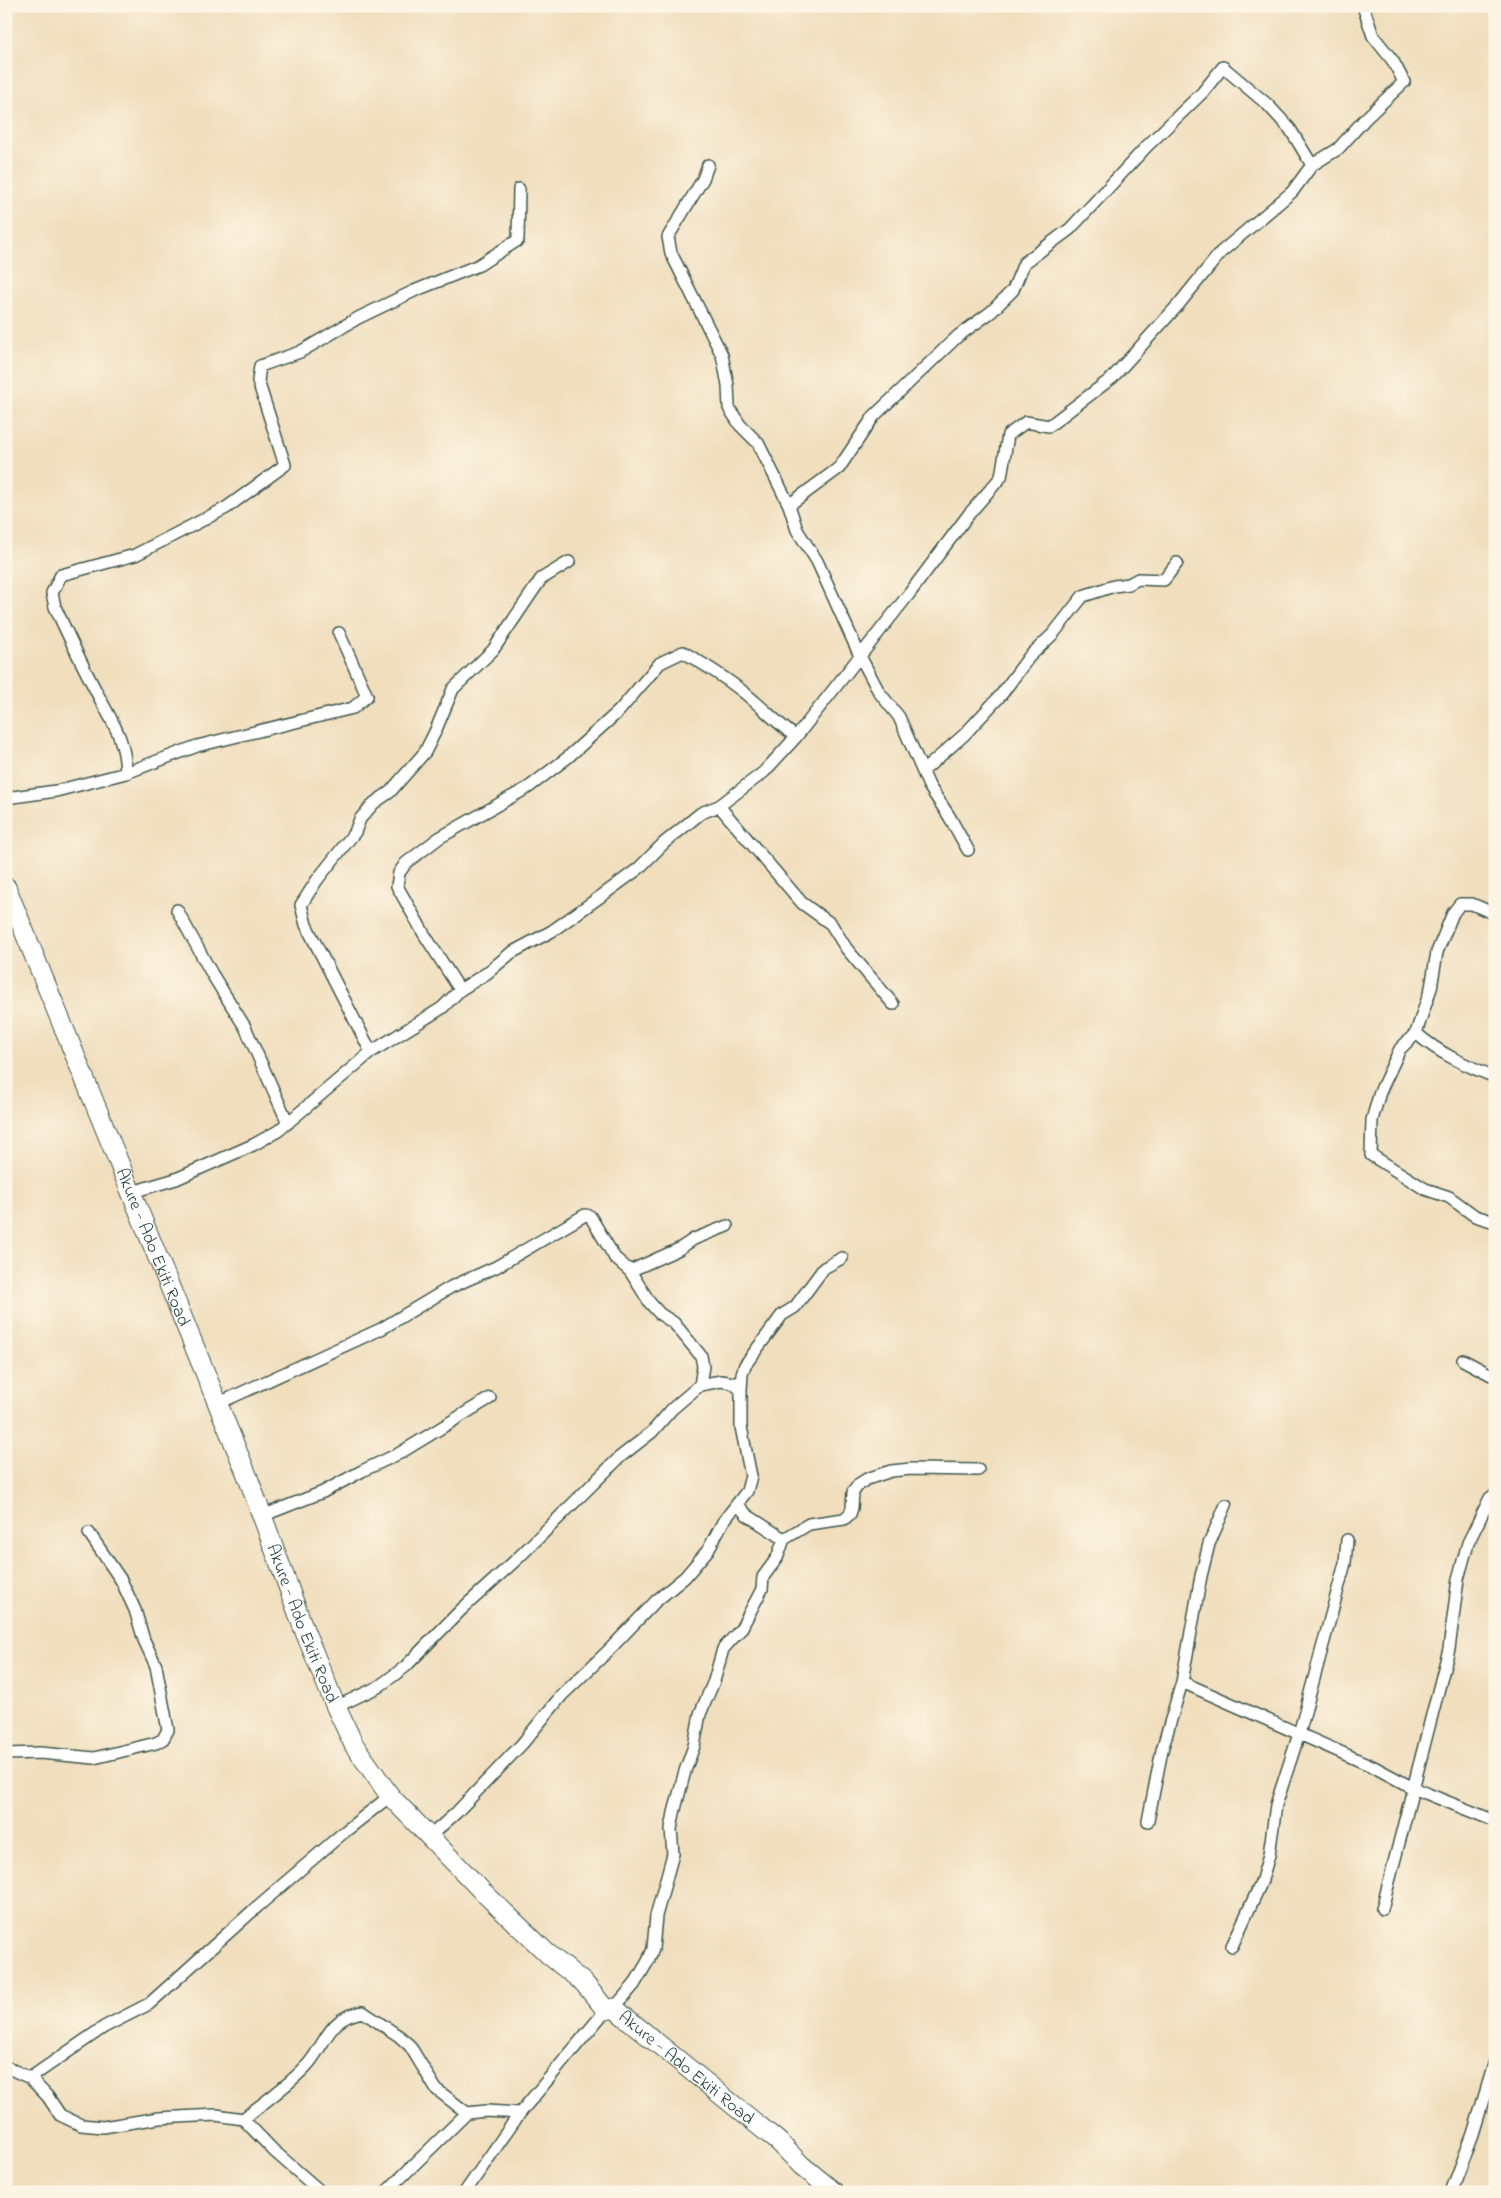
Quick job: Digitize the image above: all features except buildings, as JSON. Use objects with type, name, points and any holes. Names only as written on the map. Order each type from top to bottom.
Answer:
[{"type":"main road","name":"Akure - Ado Ekiti Road","points":[[6,887],[247,1475],[296,1609],[336,1707],[354,1745],[390,1796],[495,1904],[548,1954],[610,2009],[779,2142],[801,2165],[834,2192]]},
{"type":"street","points":[[132,1192],[176,1179],[253,1145],[278,1131],[371,1052],[402,1031],[420,1023],[442,1008],[460,990],[487,973],[511,953],[552,931],[638,870],[664,843],[701,812],[719,806],[764,772],[796,737],[969,514],[1001,477],[1008,435],[1026,422],[1049,426],[1112,378],[1179,304],[1221,252],[1292,192],[1312,165],[1338,148],[1404,82],[1393,61],[1373,36],[1363,6]]},
{"type":"street","points":[[789,505],[839,468],[874,416],[958,336],[991,312],[1013,290],[1024,263],[1070,229],[1147,146],[1202,93],[1223,67],[1268,105],[1290,128],[1312,165]]},
{"type":"street","points":[[708,165],[703,179],[668,237],[671,253],[722,355],[728,385],[729,408],[740,425],[758,443],[789,505],[797,530],[817,561],[860,656],[879,692],[899,717],[929,786],[968,850]]},
{"type":"street","points":[[126,773],[126,754],[119,731],[97,694],[55,607],[52,593],[62,575],[135,555],[226,508],[285,465],[258,381],[260,366],[300,352],[358,318],[414,290],[478,265],[518,240],[519,189]]},
{"type":"street","points":[[371,1052],[306,925],[301,905],[322,873],[355,832],[360,819],[374,803],[390,792],[425,752],[453,688],[493,650],[541,579],[569,562]]},
{"type":"street","points":[[923,771],[964,735],[994,702],[1029,657],[1053,634],[1083,596],[1114,586],[1129,584],[1138,579],[1164,580],[1177,563]]},
{"type":"street","points":[[6,798],[56,790],[126,773],[197,746],[353,708],[367,696],[340,632]]},
{"type":"street","points":[[460,990],[406,904],[397,886],[399,873],[406,862],[438,838],[530,786],[567,758],[619,711],[660,663],[683,652],[703,663],[753,700],[777,723],[796,737]]},
{"type":"street","points":[[719,806],[802,903],[831,924],[846,948],[893,1004]]},
{"type":"street","points":[[1495,914],[1472,904],[1460,904],[1453,913],[1437,952],[1431,988],[1416,1033],[1400,1049],[1380,1092],[1372,1120],[1371,1155],[1425,1189],[1449,1197],[1475,1216],[1495,1222]]},
{"type":"street","points":[[177,910],[212,974],[245,1027],[288,1123]]},
{"type":"street","points":[[1416,1033],[1426,1042],[1461,1062],[1495,1077]]},
{"type":"street","points":[[217,1404],[381,1329],[451,1287],[496,1267],[585,1215],[590,1216],[615,1258],[630,1271],[650,1303],[660,1314],[674,1323],[701,1356],[703,1366],[700,1385]]},
{"type":"street","points":[[630,1271],[679,1249],[694,1238],[727,1226]]},
{"type":"street","points":[[430,1836],[451,1818],[522,1744],[562,1695],[656,1601],[685,1577],[708,1550],[723,1522],[747,1491],[752,1476],[741,1427],[742,1374],[745,1365],[782,1315],[795,1307],[824,1268],[842,1258]]},
{"type":"street","points":[[1463,1360],[1495,1377]]},
{"type":"street","points":[[721,1381],[745,1365]]},
{"type":"street","points":[[336,1707],[378,1687],[405,1667],[462,1609],[517,1559],[620,1457],[652,1432],[672,1409],[700,1385],[721,1381],[732,1383],[741,1390]]},
{"type":"street","points":[[262,1516],[323,1492],[400,1453],[490,1398]]},
{"type":"street","points":[[468,2190],[520,2113],[610,2009],[634,1985],[648,1961],[653,1948],[656,1916],[673,1854],[671,1829],[674,1813],[694,1746],[700,1714],[714,1681],[724,1649],[741,1629],[762,1589],[764,1577],[777,1558],[784,1538],[809,1524],[844,1519],[850,1514],[854,1492],[859,1484],[867,1480],[900,1470],[928,1468],[950,1471],[978,1470]]},
{"type":"street","points":[[1382,1909],[1449,1649],[1460,1570],[1468,1543],[1490,1498],[1495,1495]]},
{"type":"street","points":[[738,1504],[747,1515],[784,1538]]},
{"type":"street","points":[[1148,1821],[1162,1750],[1182,1682],[1201,1576],[1209,1544],[1226,1505]]},
{"type":"street","points":[[6,1754],[40,1753],[94,1758],[156,1743],[163,1739],[168,1730],[156,1666],[144,1640],[135,1610],[121,1580],[89,1533]]},
{"type":"street","points":[[1232,1946],[1261,1883],[1269,1855],[1276,1805],[1299,1734],[1345,1563],[1347,1540]]},
{"type":"street","points":[[1182,1682],[1374,1767],[1413,1788],[1495,1821]]},
{"type":"street","points":[[30,2078],[104,2027],[149,2004],[258,1906],[343,1833],[390,1796]]},
{"type":"street","points":[[243,2119],[266,2102],[308,2063],[330,2029],[350,2014],[363,2012],[399,2036],[410,2046],[436,2089],[467,2113]]},
{"type":"street","points":[[1451,2192],[1474,2134],[1495,2061]]},
{"type":"street","points":[[6,2067],[30,2078],[48,2097],[60,2115],[81,2126],[103,2127],[159,2118],[216,2115],[243,2119],[274,2152],[321,2192]]},
{"type":"street","points":[[386,2192],[467,2113],[486,2111],[520,2113]]}]
